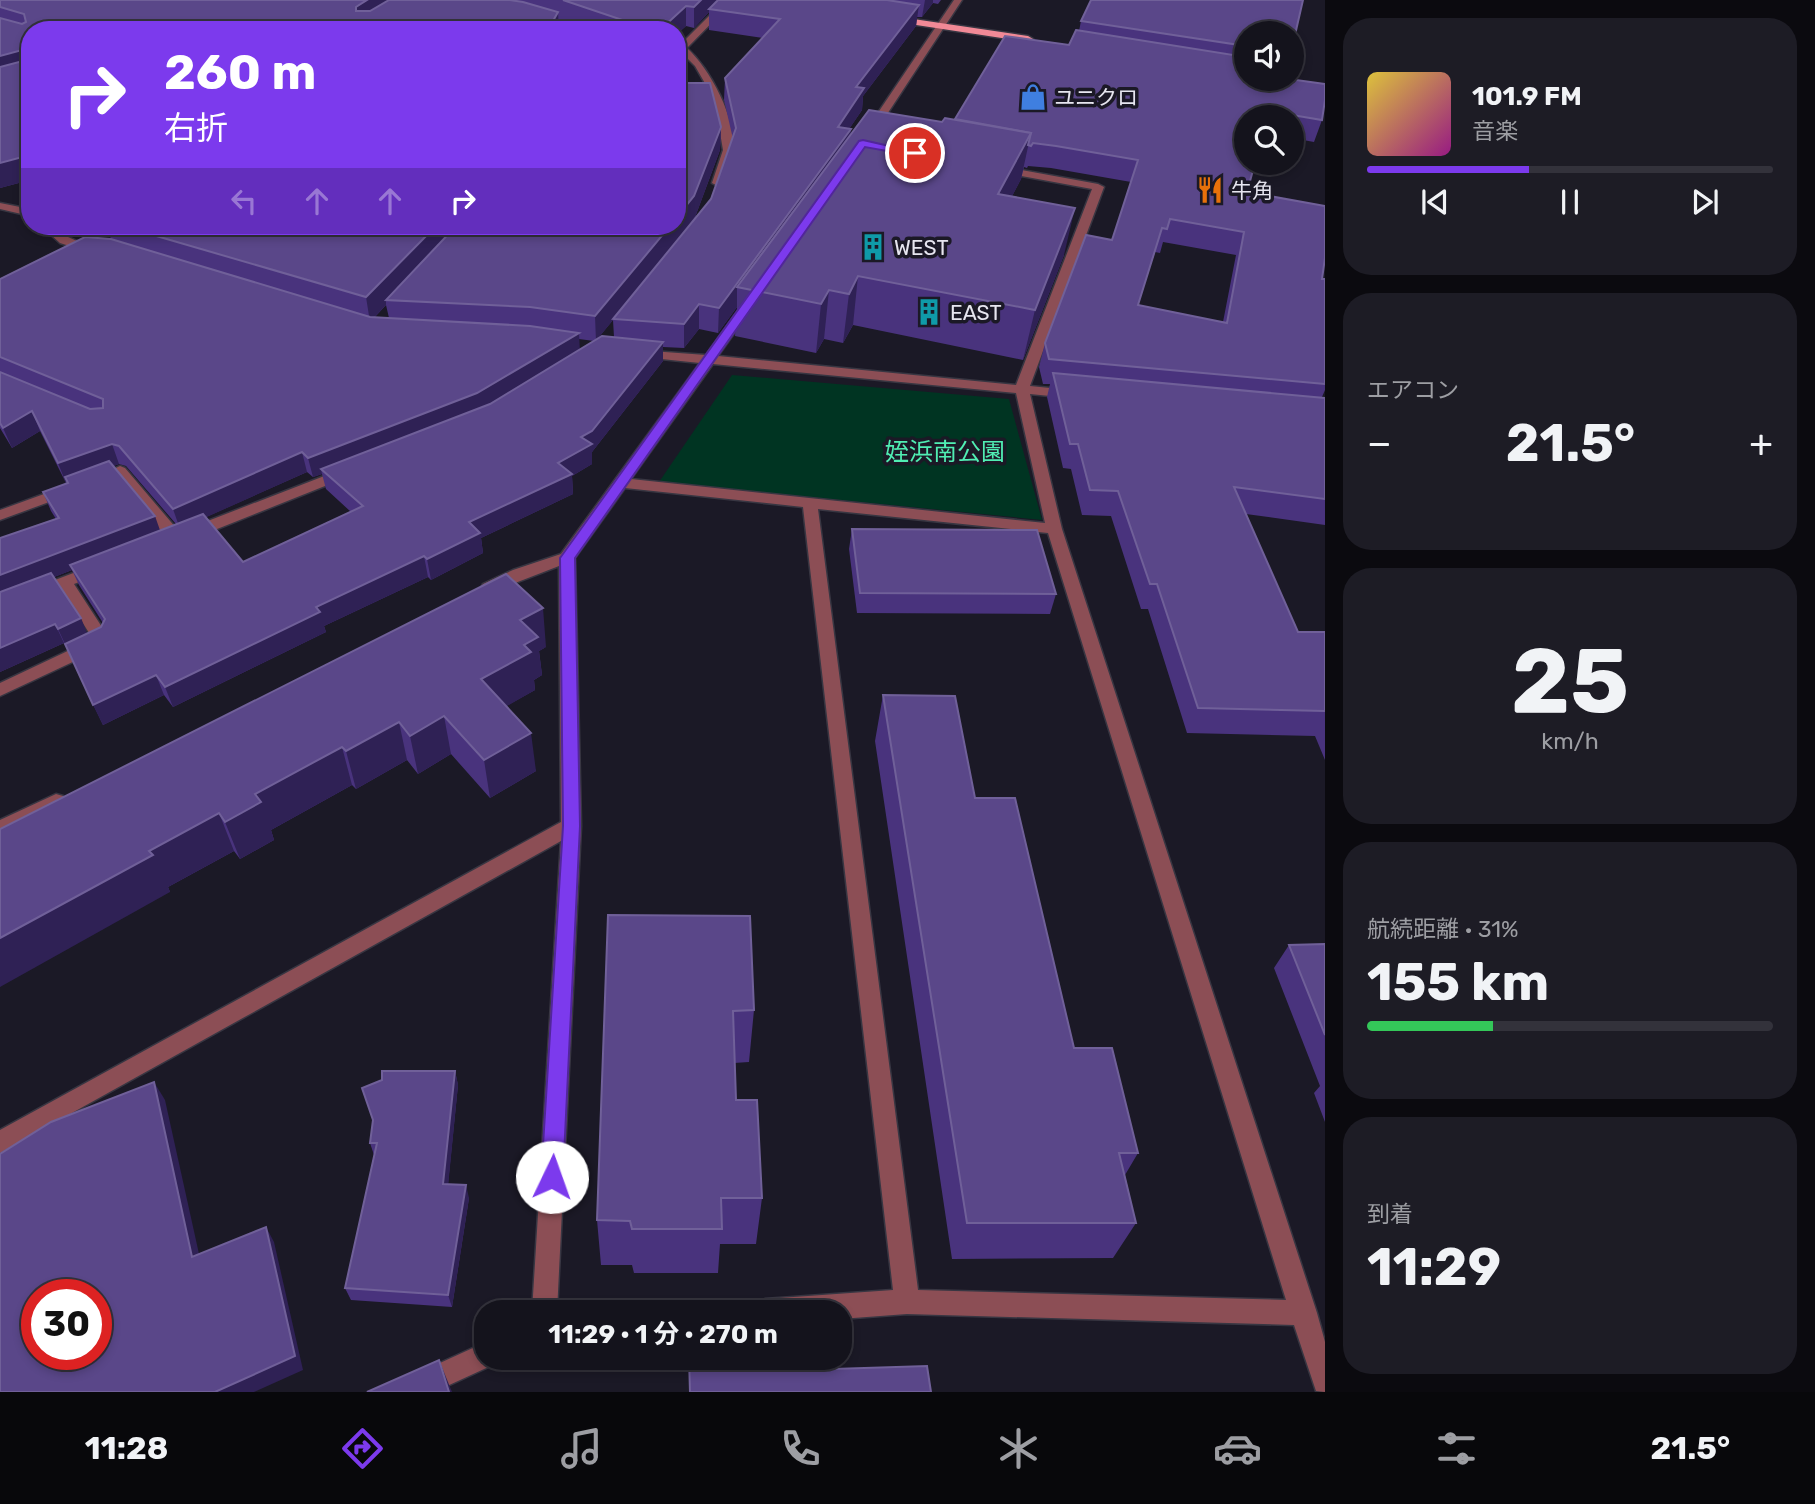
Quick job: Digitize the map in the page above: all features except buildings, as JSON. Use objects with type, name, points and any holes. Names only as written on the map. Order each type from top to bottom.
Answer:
[{"type":"main road","points":[[884,17],[1043,42]]},
{"type":"street","points":[[686,44],[730,0]]},
{"type":"street","points":[[876,146],[863,143],[958,0]]},
{"type":"street","points":[[526,17],[540,21]]},
{"type":"street","points":[[686,52],[699,64],[711,85],[723,121],[728,150],[710,201]]},
{"type":"street","points":[[980,165],[1098,187],[1022,388],[1054,529],[1325,1382]]},
{"type":"street","points":[[0,206],[21,212]]},
{"type":"street","points":[[58,235],[88,251]]},
{"type":"street","points":[[469,598],[519,574],[567,558],[758,291]]},
{"type":"street","points":[[627,352],[1085,395]]},
{"type":"street","points":[[0,515],[120,471],[170,541],[356,469]]},
{"type":"street","points":[[621,483],[1054,529]]},
{"type":"street","points":[[810,503],[907,1302]]},
{"type":"street","points":[[546,1300],[571,826],[567,558]]},
{"type":"street","points":[[0,607],[114,563]]},
{"type":"street","points":[[0,690],[103,640],[65,582]]},
{"type":"street","points":[[0,829],[74,792]]},
{"type":"street","points":[[0,1142],[571,826]]},
{"type":"street","points":[[852,1306],[907,1302],[1304,1313]]},
{"type":"street","points":[[405,1392],[474,1360]]},
{"type":"green space","name":"姪浜南公園","points":[[732,375],[1009,399],[1042,520],[659,482]]},
{"type":"place","name":"ユニクロ","points":[[1033,97]]},
{"type":"place","name":"牛角","points":[[1210,190]]},
{"type":"place","name":"WEST","points":[[873,247]]},
{"type":"place","name":"EAST","points":[[929,312]]},
{"type":"route","points":[[552,1177],[571,826],[567,558],[863,143],[915,153]]}]
